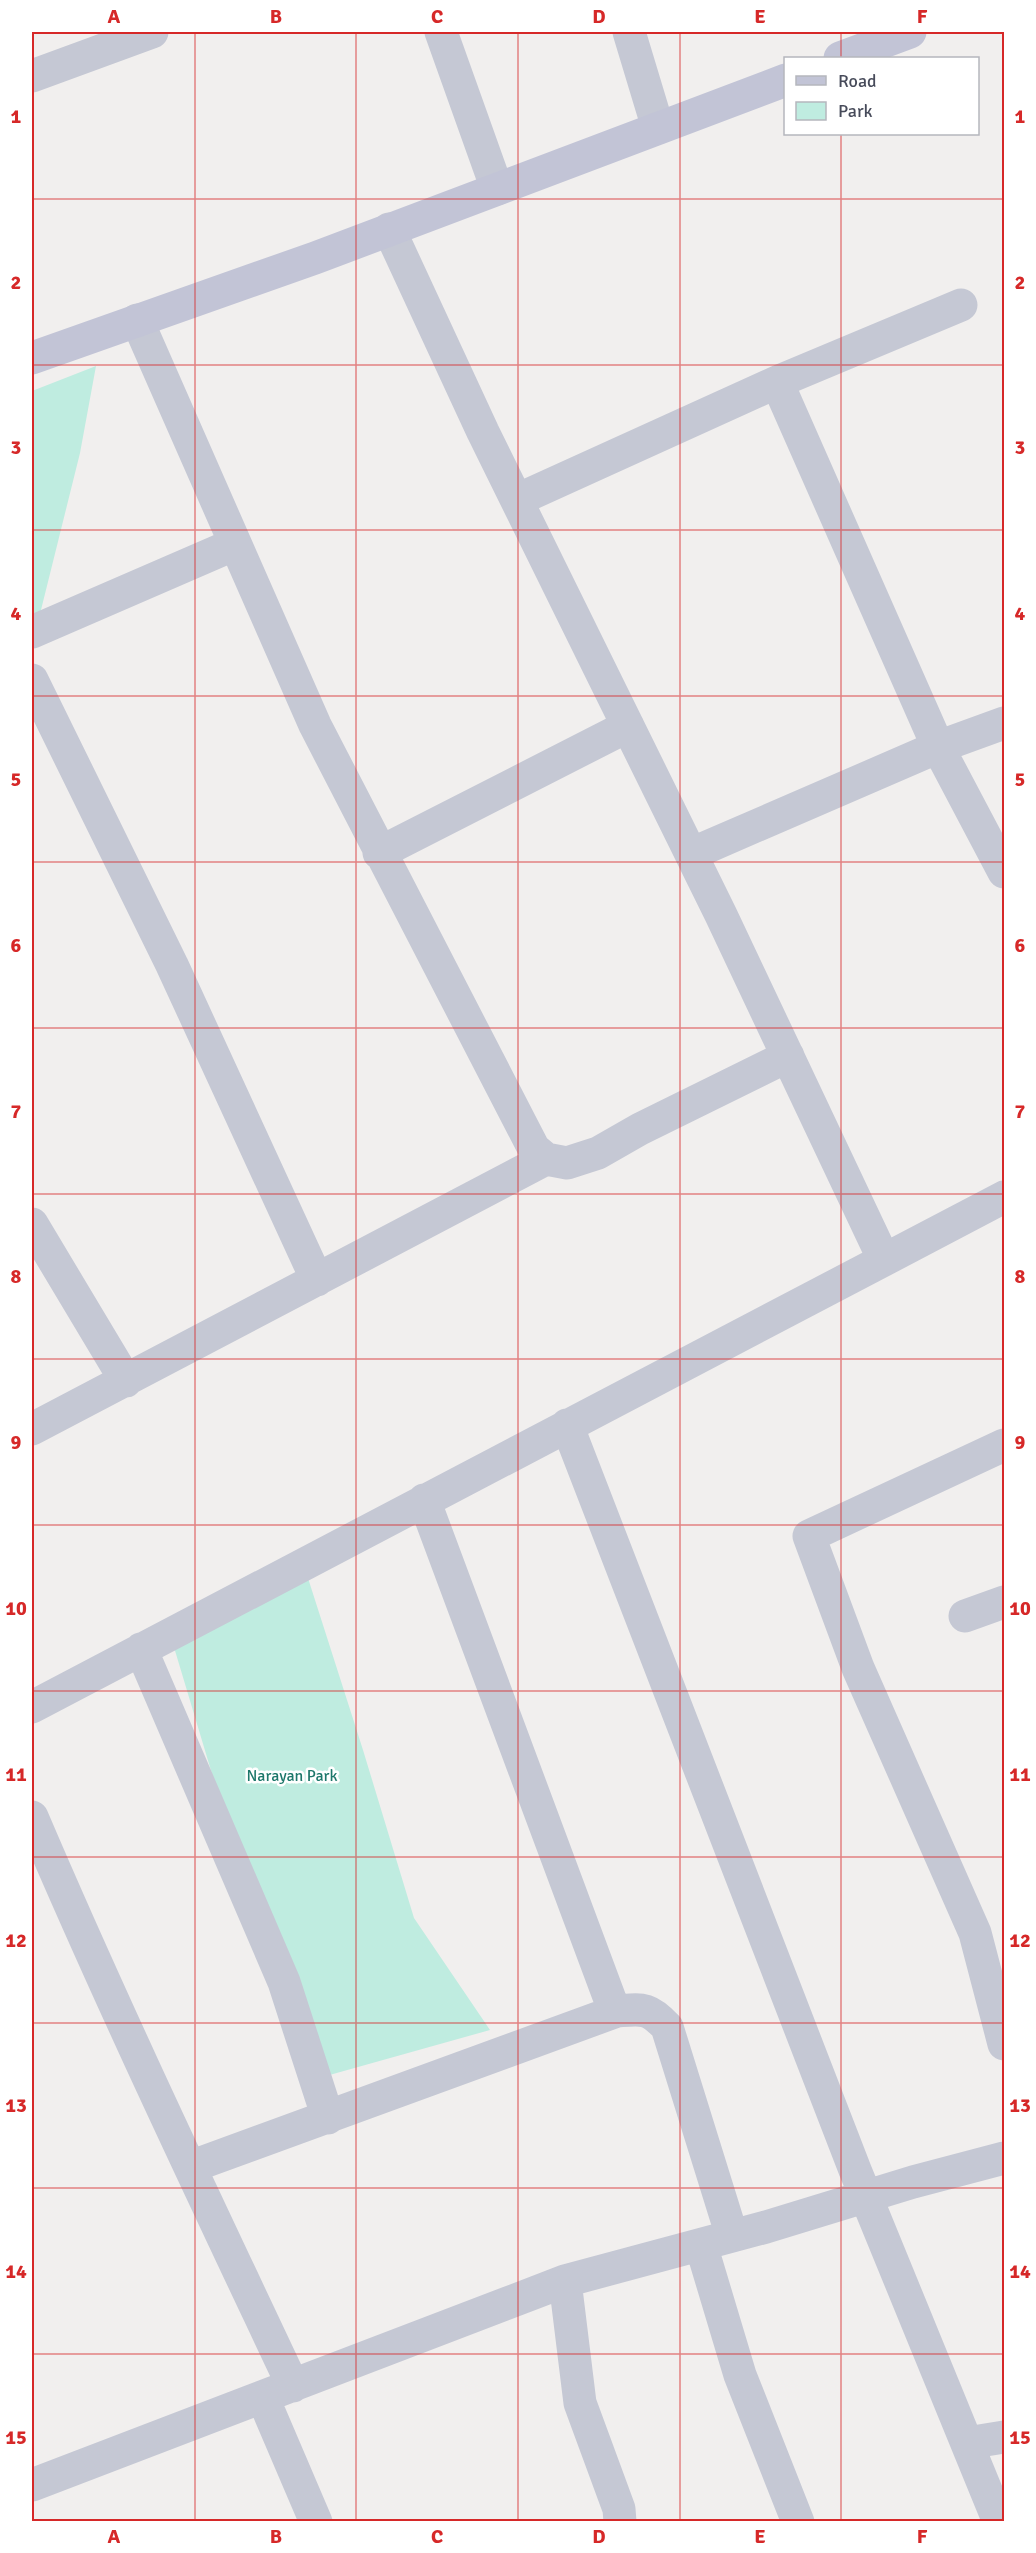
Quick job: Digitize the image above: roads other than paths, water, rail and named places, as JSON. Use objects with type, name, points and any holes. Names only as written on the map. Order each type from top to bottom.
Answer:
[{"type":"street","points":[[32,76],[152,32]]},
{"type":"street","points":[[441,32],[497,189]]},
{"type":"street","points":[[629,32],[658,128]]},
{"type":"street","points":[[843,57],[910,32]]},
{"type":"street","points":[[32,358],[389,229],[784,81]]},
{"type":"street","points":[[389,229],[517,500],[691,854],[884,1260]]},
{"type":"street","points":[[517,500],[777,382],[961,305]]},
{"type":"street","points":[[137,320],[315,725],[379,853],[534,1149],[546,1159],[567,1162],[598,1153],[788,1056]]},
{"type":"street","points":[[777,382],[938,747],[1005,873]]},
{"type":"street","points":[[32,632],[236,544]]},
{"type":"street","points":[[32,680],[172,965],[317,1280]]},
{"type":"street","points":[[691,854],[938,747],[1005,723]]},
{"type":"street","points":[[379,853],[628,726]]},
{"type":"street","points":[[32,1429],[546,1159]]},
{"type":"street","points":[[32,1707],[1005,1197]]},
{"type":"street","points":[[32,1224],[126,1381]]},
{"type":"street","points":[[567,1425],[855,2170],[999,2522]]},
{"type":"street","points":[[1005,1445],[809,1536],[858,1668],[975,1934],[1005,2044]]},
{"type":"street","points":[[424,1500],[611,2002],[617,2011]]},
{"type":"street","points":[[964,1616],[1005,1602]]},
{"type":"street","points":[[141,1649],[284,1982],[328,2118]]},
{"type":"street","points":[[32,1818],[74,1917],[293,2386]]},
{"type":"street","points":[[190,2168],[617,2011],[645,2009],[657,2016],[667,2027],[716,2241],[740,2374],[798,2522]]},
{"type":"street","points":[[32,2485],[565,2281],[716,2241],[1005,2158]]},
{"type":"street","points":[[565,2281],[580,2403],[619,2509],[620,2522]]},
{"type":"street","points":[[263,2398],[316,2522]]},
{"type":"street","points":[[967,2443],[1005,2437]]},
{"type":"park label","name":"Narayan Park","points":[[292,1775]]}]
